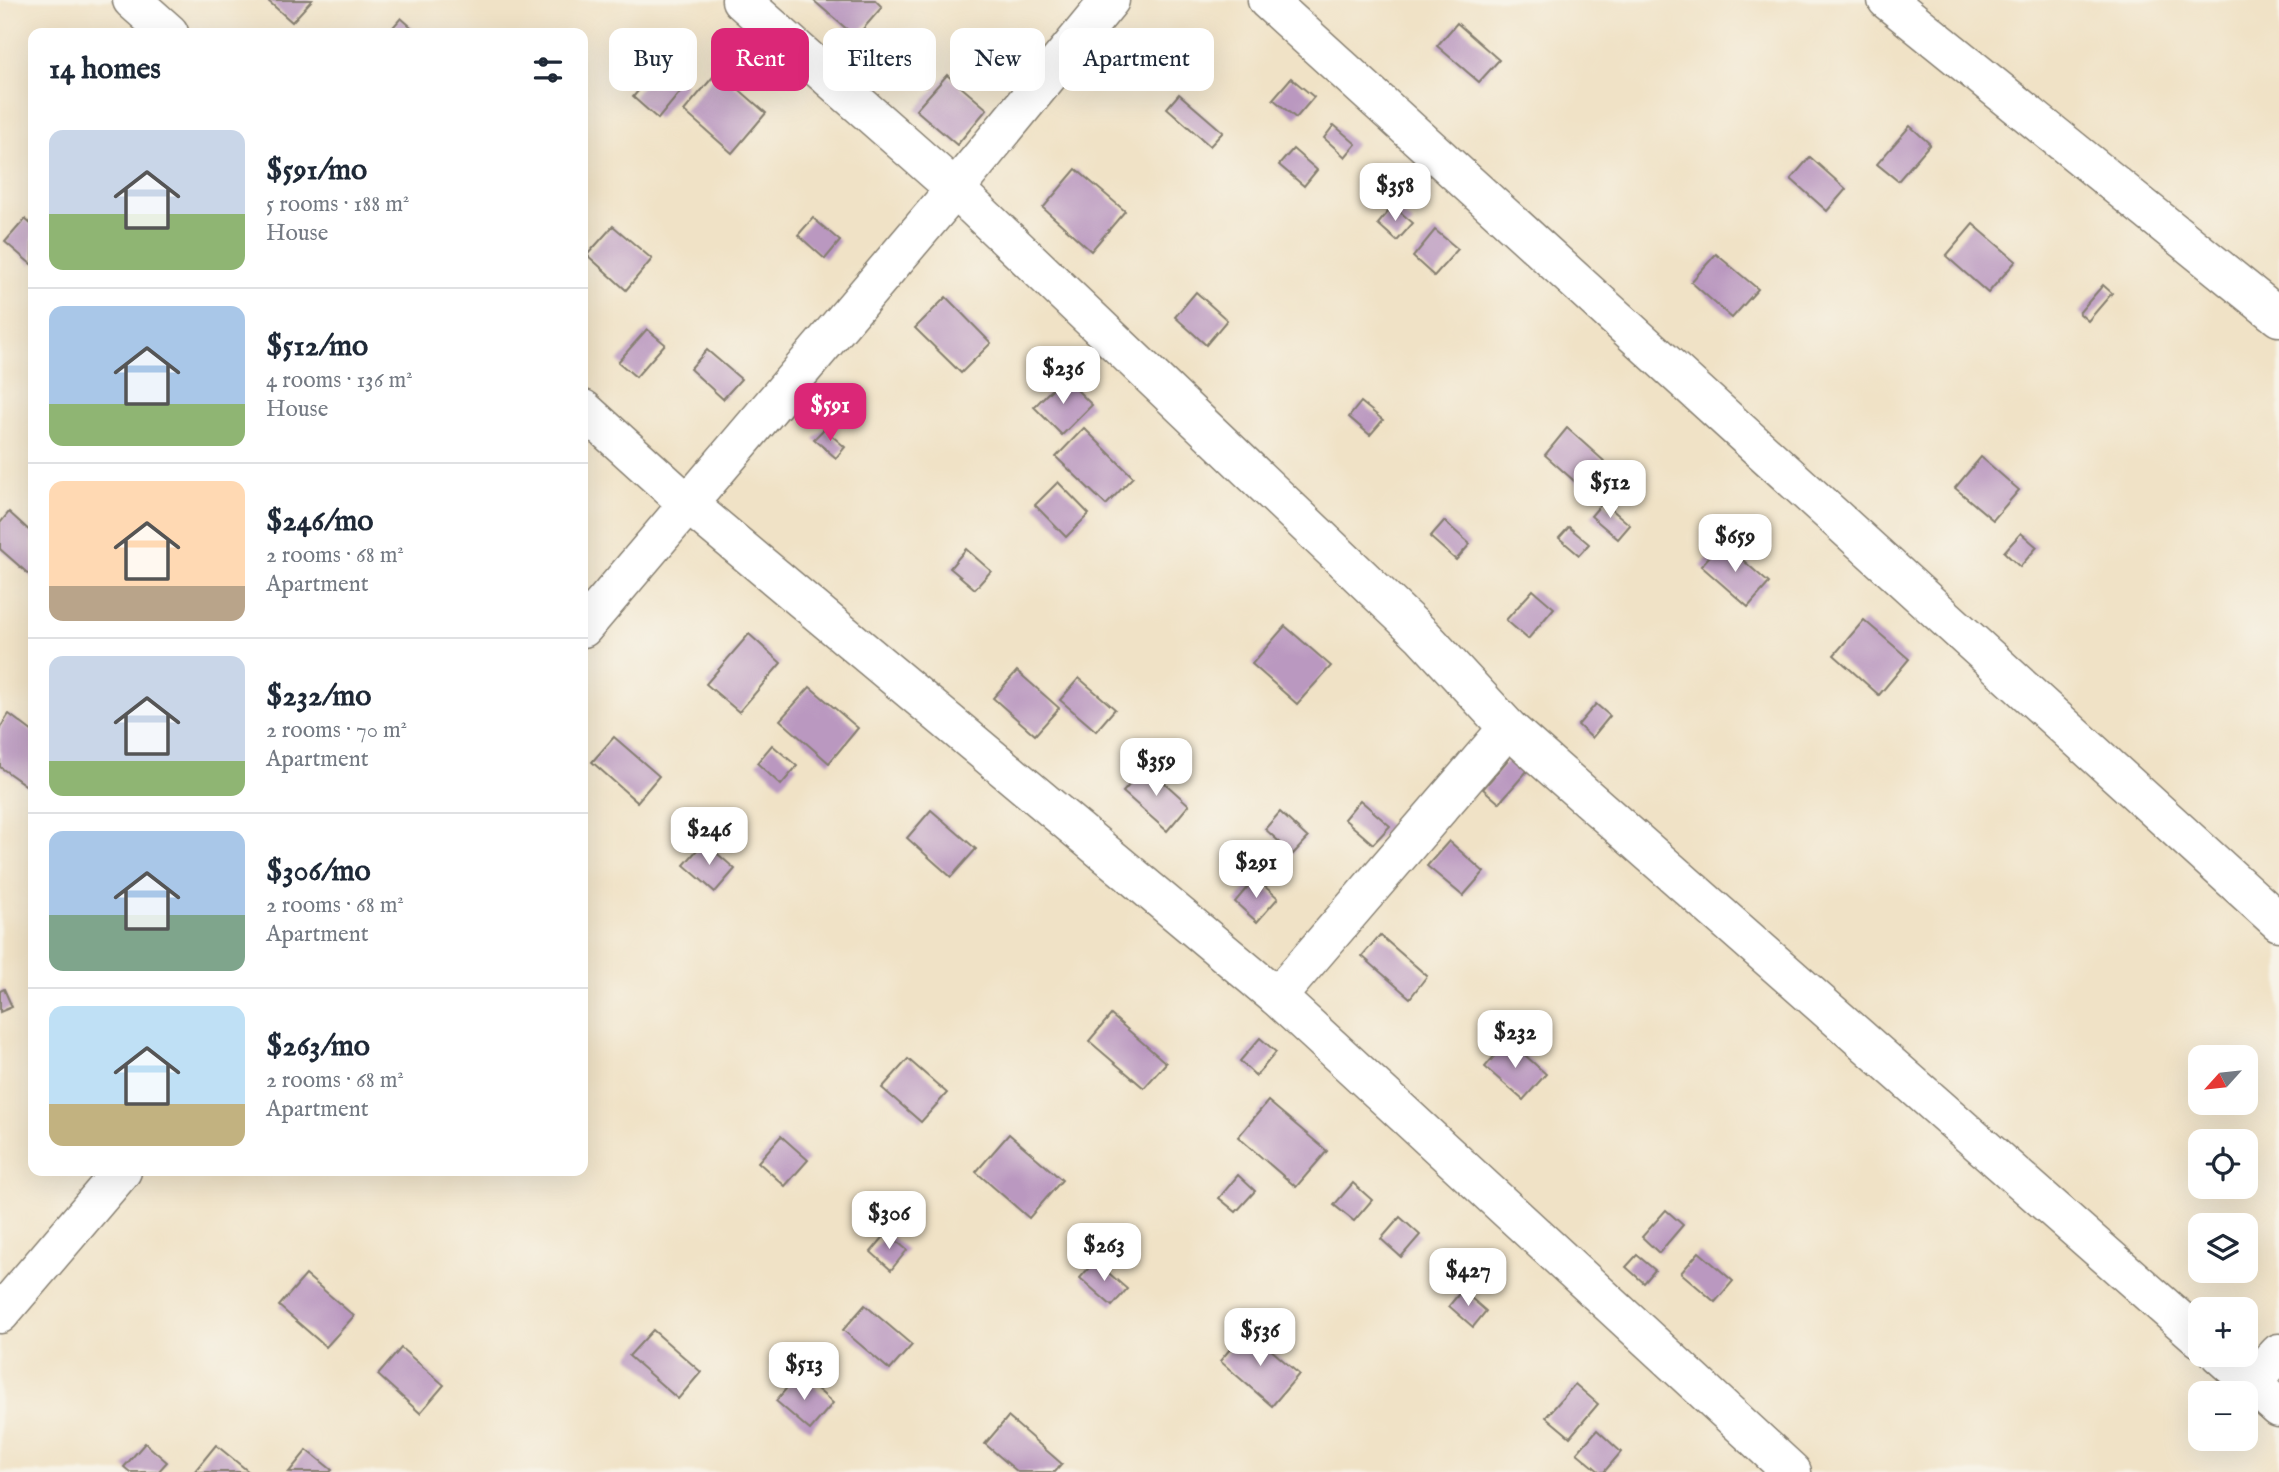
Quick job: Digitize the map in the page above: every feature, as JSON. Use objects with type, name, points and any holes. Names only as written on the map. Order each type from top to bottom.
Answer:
[{"type":"street","points":[[132,0],[163,28]]},
{"type":"street","points":[[741,0],[955,189],[1413,626],[1508,728],[2188,1327]]},
{"type":"street","points":[[588,622],[955,189],[1110,0]]},
{"type":"street","points":[[1267,0],[2279,922]]},
{"type":"street","points":[[1887,0],[2279,317]]},
{"type":"street","points":[[588,414],[688,504],[1277,997],[1792,1472]]},
{"type":"street","points":[[1277,997],[1508,728]]},
{"type":"street","points":[[0,1314],[118,1176]]},
{"type":"street","points":[[2253,1381],[2279,1353]]},
{"type":"street","points":[[2233,1367],[2249,1381]]},
{"type":"street","points":[[2258,1389],[2279,1408]]},
{"type":"building","points":[[267,0],[312,0],[292,22]]},
{"type":"building","points":[[813,0],[875,0],[882,7],[864,28],[846,28]]},
{"type":"building","points":[[401,18],[412,28],[392,28]]},
{"type":"building","points":[[1457,23],[1499,60],[1479,82],[1437,46]]},
{"type":"building","points":[[947,75],[950,78],[950,91],[966,91],[987,109],[957,145],[916,110],[933,91],[936,91]]},
{"type":"building","points":[[1291,78],[1314,97],[1296,118],[1273,99]]},
{"type":"building","points":[[711,79],[711,91],[741,91],[766,113],[732,153],[684,111]]},
{"type":"building","points":[[638,91],[681,91],[658,119],[633,97]]},
{"type":"building","points":[[1179,94],[1223,132],[1210,146],[1167,108]]},
{"type":"building","points":[[1334,125],[1356,144],[1345,157],[1324,138]]},
{"type":"building","points":[[1910,126],[1930,144],[1898,181],[1877,164]]},
{"type":"building","points":[[1293,149],[1317,170],[1304,186],[1279,165]]},
{"type":"building","points":[[1810,157],[1846,189],[1827,211],[1791,179]]},
{"type":"building","points":[[1076,169],[1125,211],[1091,251],[1043,208]]},
{"type":"building","points":[[1393,206],[1413,223],[1397,241],[1378,224]]},
{"type":"building","points":[[813,218],[840,241],[825,259],[798,235]]},
{"type":"building","points":[[25,219],[28,222],[28,262],[5,242]]},
{"type":"building","points":[[1973,224],[2016,261],[1988,293],[1946,256]]},
{"type":"building","points":[[613,226],[652,259],[626,290],[588,254]]},
{"type":"building","points":[[1435,230],[1458,249],[1434,276],[1413,257]]},
{"type":"building","points":[[1716,254],[1758,289],[1732,318],[1691,282]]},
{"type":"building","points":[[2103,285],[2112,293],[2088,321],[2079,313]]},
{"type":"building","points":[[1196,292],[1227,320],[1206,345],[1175,317]]},
{"type":"building","points":[[946,297],[991,343],[961,373],[915,328]]},
{"type":"building","points":[[647,329],[665,344],[636,377],[618,362]]},
{"type":"building","points":[[707,350],[741,379],[723,399],[690,369]]},
{"type":"building","points":[[1064,377],[1092,405],[1062,435],[1034,407]]},
{"type":"building","points":[[1361,402],[1383,420],[1370,435],[1349,417]]},
{"type":"building","points":[[1084,428],[1133,477],[1106,505],[1056,457]]},
{"type":"building","points":[[1567,428],[1604,461],[1581,487],[1545,455]]},
{"type":"building","points":[[824,429],[845,447],[836,458],[814,439]]},
{"type":"building","points":[[1981,457],[2019,490],[1993,520],[1955,488]]},
{"type":"building","points":[[1058,482],[1089,514],[1066,537],[1035,505]]},
{"type":"building","points":[[1603,502],[1630,525],[1618,539],[1591,516]]},
{"type":"building","points":[[9,512],[28,529],[28,574],[0,549],[0,523]]},
{"type":"building","points":[[1444,521],[1470,544],[1456,560],[1430,537]]},
{"type":"building","points":[[1569,527],[1589,544],[1579,555],[1559,538]]},
{"type":"building","points":[[2021,533],[2037,547],[2020,567],[2004,552]]},
{"type":"building","points":[[1722,542],[1769,583],[1748,607],[1701,566]]},
{"type":"building","points":[[966,549],[991,571],[975,589],[950,568]]},
{"type":"building","points":[[1533,590],[1554,608],[1528,639],[1506,620]]},
{"type":"building","points":[[1864,620],[1909,659],[1879,695],[1834,655]]},
{"type":"building","points":[[1285,626],[1331,666],[1297,704],[1252,664]]},
{"type":"building","points":[[749,634],[781,663],[739,712],[706,684]]},
{"type":"building","points":[[1017,671],[1059,708],[1035,735],[993,698]]},
{"type":"building","points":[[1079,678],[1115,709],[1096,731],[1060,700]]},
{"type":"building","points":[[810,687],[858,728],[829,763],[780,720]]},
{"type":"building","points":[[1596,704],[1610,716],[1592,738],[1578,725]]},
{"type":"building","points":[[9,714],[28,728],[28,787],[0,767],[0,728]]},
{"type":"building","points":[[614,737],[659,776],[637,802],[592,762]]},
{"type":"building","points":[[772,745],[797,766],[781,785],[757,763]]},
{"type":"building","points":[[1511,756],[1528,770],[1499,803],[1483,789]]},
{"type":"building","points":[[1146,766],[1189,805],[1167,831],[1123,792]]},
{"type":"building","points":[[1360,800],[1390,826],[1373,844],[1344,819]]},
{"type":"building","points":[[931,810],[976,849],[951,877],[907,838]]},
{"type":"building","points":[[1280,812],[1308,838],[1293,854],[1265,829]]},
{"type":"building","points":[[1449,841],[1484,872],[1463,896],[1427,866]]},
{"type":"building","points":[[704,842],[735,869],[715,892],[684,865]]},
{"type":"building","points":[[1255,878],[1278,898],[1257,922],[1235,902]]},
{"type":"building","points":[[1380,935],[1427,976],[1410,998],[1362,956]]},
{"type":"building","points":[[4,989],[12,1007],[0,1012],[0,991]]},
{"type":"building","points":[[1111,1015],[1166,1063],[1144,1088],[1089,1041]]},
{"type":"building","points":[[1260,1038],[1276,1052],[1256,1076],[1240,1061]]},
{"type":"building","points":[[1508,1040],[1546,1074],[1523,1100],[1485,1067]]},
{"type":"building","points":[[908,1059],[947,1093],[921,1122],[882,1088]]},
{"type":"building","points":[[1268,1101],[1327,1151],[1296,1187],[1238,1137]]},
{"type":"building","points":[[1009,1134],[1062,1180],[1029,1218],[976,1172]]},
{"type":"building","points":[[781,1136],[808,1160],[785,1186],[758,1162]]},
{"type":"building","points":[[1238,1175],[1255,1191],[1236,1212],[1219,1198]]},
{"type":"building","points":[[1353,1183],[1372,1200],[1354,1221],[1334,1205]]},
{"type":"building","points":[[1666,1210],[1683,1225],[1659,1253],[1642,1237]]},
{"type":"building","points":[[1400,1217],[1420,1235],[1401,1257],[1381,1239]]},
{"type":"building","points":[[887,1233],[907,1250],[891,1270],[871,1252]]},
{"type":"building","points":[[1699,1252],[1733,1281],[1715,1302],[1681,1273]]},
{"type":"building","points":[[1637,1255],[1655,1270],[1644,1283],[1626,1267]]},
{"type":"building","points":[[1095,1261],[1127,1289],[1112,1306],[1080,1278]]},
{"type":"building","points":[[306,1275],[354,1316],[326,1347],[279,1306]]},
{"type":"building","points":[[1462,1290],[1486,1311],[1473,1327],[1449,1306]]},
{"type":"building","points":[[865,1305],[912,1345],[890,1370],[843,1330]]},
{"type":"building","points":[[1247,1329],[1299,1374],[1272,1406],[1220,1361]]},
{"type":"building","points":[[653,1330],[701,1372],[678,1399],[629,1356]]},
{"type":"building","points":[[401,1348],[444,1385],[420,1413],[378,1375]]},
{"type":"building","points":[[799,1373],[833,1403],[810,1430],[776,1401]]},
{"type":"building","points":[[1575,1384],[1598,1404],[1570,1437],[1546,1417]]},
{"type":"building","points":[[1008,1417],[1062,1464],[1055,1472],[1018,1472],[985,1444]]},
{"type":"building","points":[[1597,1430],[1621,1452],[1604,1472],[1600,1472],[1577,1453]]},
{"type":"building","points":[[145,1443],[167,1462],[158,1472],[130,1472],[124,1467]]},
{"type":"building","points":[[216,1445],[249,1472],[194,1472]]},
{"type":"building","points":[[307,1450],[332,1470],[289,1472]]}]
